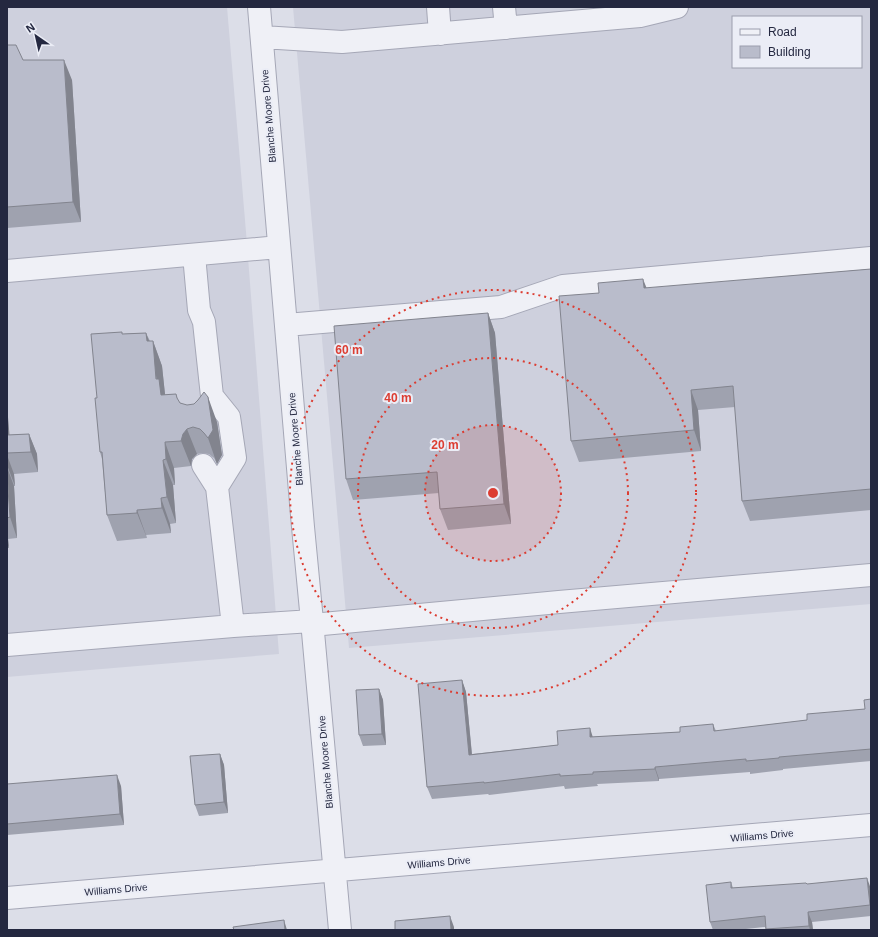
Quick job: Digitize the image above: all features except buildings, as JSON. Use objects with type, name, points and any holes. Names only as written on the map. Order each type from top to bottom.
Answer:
[{"type":"street","name":"Blanche Moore Drive","points":[[259,7],[302,527],[336,871],[340,930]]},
{"type":"street","points":[[438,7],[440,34]]},
{"type":"street","points":[[262,37],[342,42],[440,34],[505,17],[640,16],[676,7]]},
{"type":"street","points":[[7,270],[279,247]]},
{"type":"street","points":[[194,254],[199,310],[204,322],[207,404],[229,417],[235,458],[217,487]]},
{"type":"street","points":[[286,325],[501,307],[563,286],[871,258]]},
{"type":"street","points":[[203,465],[217,487],[233,626]]},
{"type":"street","points":[[7,646],[233,626],[312,623],[871,575]]},
{"type":"street","name":"Williams Drive","points":[[7,898],[871,825]]},
{"type":"shaded area","points":[[7,7],[227,7],[279,654],[7,677]]},
{"type":"shaded area","points":[[293,7],[871,7],[871,604],[349,648]]}]
